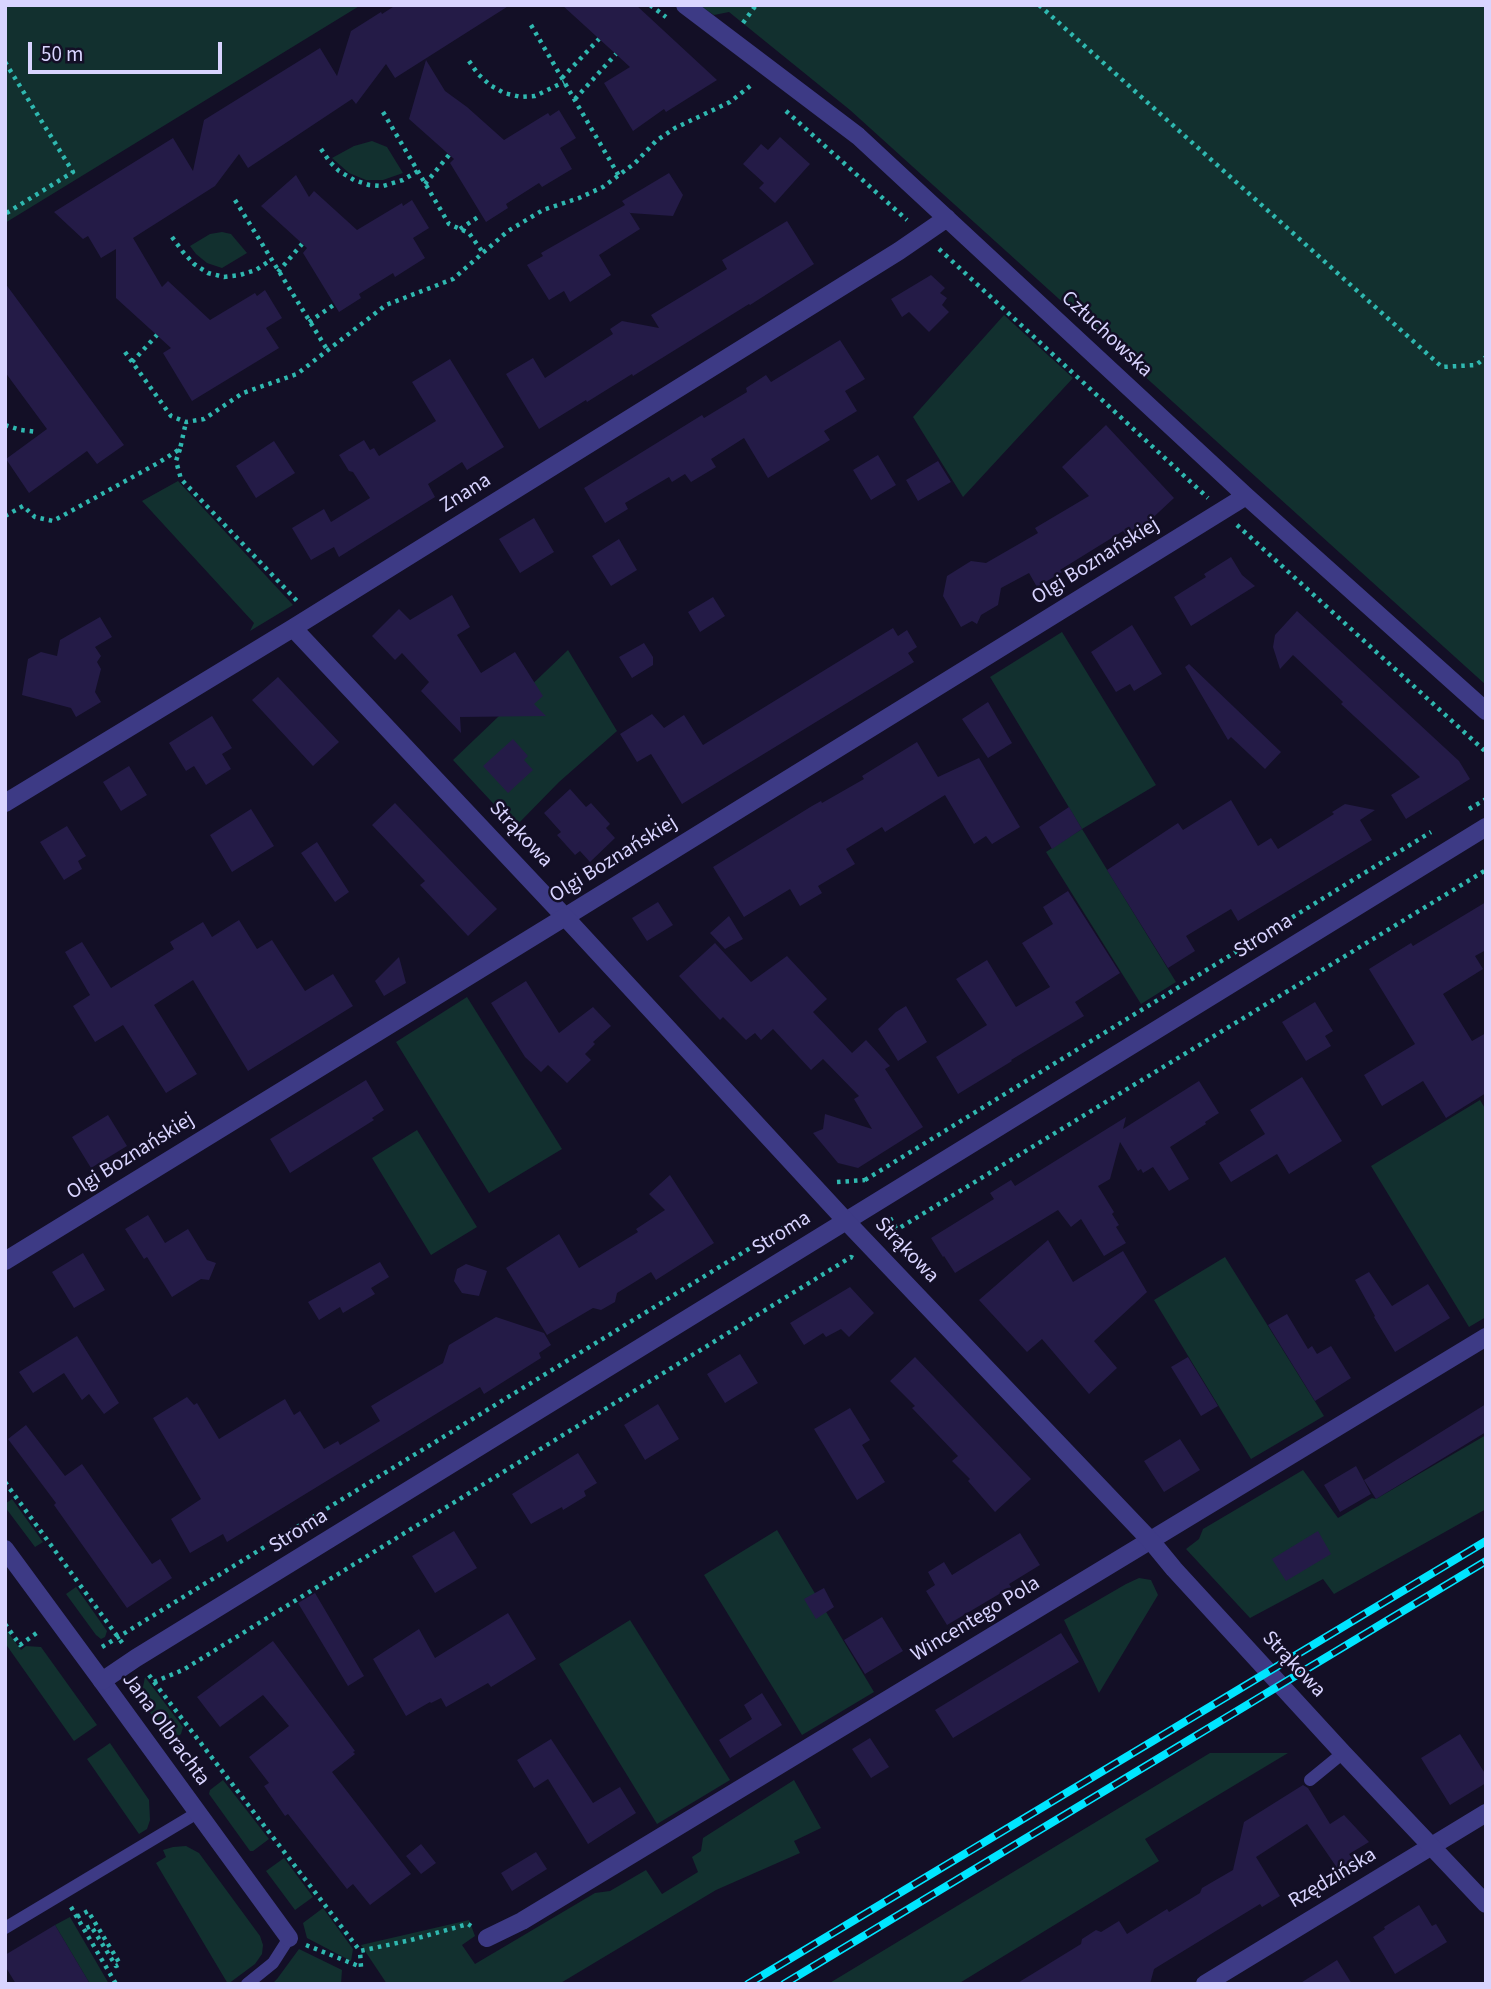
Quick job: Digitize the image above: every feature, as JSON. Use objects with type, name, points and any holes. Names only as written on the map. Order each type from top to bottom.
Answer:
[{"type":"street","name":"Człuchowska","points":[[685,5],[858,136],[1246,496],[1486,711]]},
{"type":"street","name":"Znana","points":[[5,803],[293,628],[899,251],[947,218]]},
{"type":"street","name":"Olgi Boznańskiej","points":[[5,1261],[1246,496]]},
{"type":"street","name":"Strąkowa","points":[[293,628],[846,1221],[1151,1541],[1343,1753],[1486,1904]]},
{"type":"street","name":"Stroma","points":[[102,1681],[1486,827]]},
{"type":"street","name":"Wincentego Pola","points":[[487,1938],[523,1921],[1486,1337]]},
{"type":"street","name":"Jana Olbrachta","points":[[5,1549],[289,1938]]},
{"type":"street","name":"Rzędzińska","points":[[1205,1984],[1486,1813]]},
{"type":"lane","points":[[1310,1780],[1343,1753]]},
{"type":"lane","points":[[5,1928],[197,1813]]},
{"type":"lane","points":[[247,1984],[273,1964],[289,1938]]},
{"type":"path","points":[[650,5],[671,21]]},
{"type":"path","points":[[743,23],[757,5]]},
{"type":"path","points":[[1039,5],[1442,367],[1476,365],[1486,357]]},
{"type":"path","points":[[531,25],[619,176]]},
{"type":"path","points":[[469,61],[490,85],[504,93],[521,97],[536,96],[563,80],[599,39]]},
{"type":"path","points":[[575,99],[616,54]]},
{"type":"path","points":[[5,62],[74,172],[5,214]]},
{"type":"path","points":[[125,352],[171,416],[186,422],[204,419],[243,393],[297,374],[386,305],[453,279],[508,232],[543,210],[603,187],[635,163],[656,141],[675,128],[730,102],[754,83],[744,75]]},
{"type":"path","points":[[785,111],[923,234],[1222,512],[1486,752]]},
{"type":"path","points":[[383,112],[449,224],[469,233],[484,254]]},
{"type":"path","points":[[321,149],[339,171],[369,186],[383,186],[403,180],[418,171]]},
{"type":"path","points":[[425,184],[449,155]]},
{"type":"path","points":[[235,200],[328,351]]},
{"type":"path","points":[[459,229],[481,215]]},
{"type":"path","points":[[172,237],[194,264],[208,273],[240,275],[256,270],[271,260]]},
{"type":"path","points":[[278,272],[302,244]]},
{"type":"path","points":[[310,321],[335,304]]},
{"type":"path","points":[[132,362],[157,335]]},
{"type":"path","points":[[186,422],[176,461],[181,479],[301,605]]},
{"type":"path","points":[[5,425],[37,432]]},
{"type":"path","points":[[5,516],[23,506],[35,517],[53,521],[158,464],[180,449]]},
{"type":"path","points":[[1462,813],[1486,799]]},
{"type":"path","points":[[836,1182],[865,1180],[1439,828]]},
{"type":"path","points":[[154,1682],[183,1670],[851,1257],[860,1258],[867,1265],[879,1256],[887,1245],[888,1235],[1486,870]]},
{"type":"path","points":[[865,1180],[897,1230]]},
{"type":"path","points":[[106,1644],[786,1226],[804,1223],[831,1270]]},
{"type":"path","points":[[5,1482],[125,1647]]},
{"type":"path","points":[[5,1624],[20,1645],[38,1632]]},
{"type":"path","points":[[148,1674],[360,1951],[361,1967],[289,1938]]},
{"type":"path","points":[[84,1929],[91,1926],[116,1966],[120,1964],[88,1911],[77,1917],[116,1984]]},
{"type":"path","points":[[360,1951],[468,1924],[487,1938]]},
{"type":"green space","points":[[5,5],[361,5],[5,223]]},
{"type":"green space","points":[[699,5],[1486,5],[1486,685],[850,110],[729,12],[714,15]]},
{"type":"green space","points":[[372,141],[387,147],[403,173],[383,180],[366,180],[349,173],[332,158],[354,146]]},
{"type":"green space","points":[[210,234],[231,234],[247,253],[222,268],[207,263],[190,246]]},
{"type":"green space","points":[[1004,315],[1073,378],[963,497],[913,417]]},
{"type":"green space","points":[[178,481],[293,605],[250,631],[254,623],[142,501]]},
{"type":"green space","points":[[1062,632],[1156,785],[1082,829],[990,677]]},
{"type":"green space","points":[[568,650],[617,731],[559,782],[515,827],[453,760]]},
{"type":"green space","points":[[1082,829],[1176,982],[1141,1004],[1046,852]]},
{"type":"green space","points":[[467,997],[562,1149],[489,1193],[396,1042]]},
{"type":"green space","points":[[1480,1100],[1486,1110],[1486,1317],[1469,1327],[1371,1166]]},
{"type":"green space","points":[[417,1130],[477,1227],[431,1255],[372,1158]]},
{"type":"green space","points":[[1225,1257],[1324,1416],[1251,1459],[1154,1300]]},
{"type":"green space","points":[[1486,1435],[1486,1509],[1334,1594],[1323,1579],[1250,1618],[1186,1549],[1199,1539],[1203,1529],[1303,1470],[1338,1518]]},
{"type":"green space","points":[[12,1499],[43,1542],[35,1547],[5,1507]]},
{"type":"green space","points":[[777,1530],[874,1692],[802,1735],[704,1575]]},
{"type":"green space","points":[[1139,1578],[1151,1580],[1158,1595],[1099,1693],[1064,1620]]},
{"type":"green space","points":[[76,1587],[107,1631],[105,1637],[101,1639],[96,1635],[66,1594]]},
{"type":"green space","points":[[630,1620],[730,1780],[657,1824],[559,1664]]},
{"type":"green space","points":[[5,1628],[21,1650],[26,1646],[41,1647],[97,1725],[74,1741],[5,1643]]},
{"type":"green space","points":[[145,1677],[183,1727],[181,1734],[171,1742],[146,1707],[143,1687]]},
{"type":"green space","points":[[110,1743],[149,1800],[150,1820],[147,1829],[139,1834],[87,1759]]},
{"type":"green space","points":[[1210,1753],[1288,1753],[1145,1839],[1159,1861],[958,1984],[828,1984]]},
{"type":"green space","points":[[223,1780],[269,1839],[253,1851],[250,1851],[209,1794],[210,1790]]},
{"type":"green space","points":[[794,1780],[821,1828],[794,1841],[800,1853],[716,1890],[559,1984],[387,1984],[361,1945],[469,1920],[475,1936],[462,1945],[475,1964],[595,1893],[610,1891],[646,1870],[662,1894],[698,1872],[692,1857],[701,1851],[703,1838]]},
{"type":"green space","points":[[186,1846],[199,1853],[260,1936],[263,1945],[262,1954],[255,1964],[228,1984],[156,1863],[166,1857],[163,1850]]},
{"type":"green space","points":[[284,1858],[313,1897],[295,1910],[266,1871]]},
{"type":"green space","points":[[323,1908],[353,1949],[351,1961],[307,1938],[303,1923]]},
{"type":"green space","points":[[70,1917],[109,1984],[90,1984],[55,1925]]},
{"type":"green space","points":[[299,1949],[342,1970],[341,1984],[272,1984]]},
{"type":"building","points":[[396,5],[510,5],[395,78],[386,64],[356,104],[352,99],[248,168],[239,154],[215,186],[133,238],[162,287],[168,281],[210,320],[255,293],[257,296],[265,290],[282,318],[266,328],[279,348],[192,401],[163,353],[171,348],[116,298],[116,249],[101,258],[88,236],[83,239],[54,212],[173,138],[193,171],[204,120],[320,48],[337,76],[351,31]]},
{"type":"building","points":[[562,5],[636,5],[717,80],[666,112],[664,109],[633,131],[604,83],[630,67]]},
{"type":"building","points":[[426,60],[445,91],[504,140],[548,113],[550,116],[559,110],[576,138],[560,148],[572,169],[542,187],[539,183],[506,204],[508,208],[486,222],[450,163],[454,159],[409,119]]},
{"type":"building","points":[[780,137],[810,164],[775,203],[759,188],[764,183],[743,164],[761,144],[768,150]]},
{"type":"building","points":[[669,173],[683,195],[673,216],[630,213],[628,210],[640,229],[599,255],[611,275],[570,302],[564,291],[549,300],[527,265],[543,256],[541,253],[625,205],[622,201]]},
{"type":"building","points":[[296,175],[309,197],[314,191],[357,230],[402,203],[403,206],[412,200],[429,228],[413,238],[425,258],[395,277],[393,273],[359,294],[361,298],[339,312],[303,253],[307,248],[261,206]]},
{"type":"building","points":[[787,221],[814,264],[633,376],[632,374],[539,429],[506,374],[533,358],[545,378],[613,334],[610,329],[622,321],[659,328],[651,315],[727,269],[722,260]]},
{"type":"building","points":[[931,275],[945,288],[940,293],[947,298],[942,305],[949,312],[929,332],[909,312],[902,317],[891,299]]},
{"type":"building","points":[[5,283],[124,445],[97,464],[87,451],[29,493],[6,459],[47,429],[5,372]]},
{"type":"building","points":[[840,340],[865,379],[845,391],[857,411],[824,431],[830,440],[768,478],[744,438],[711,459],[716,467],[691,482],[685,474],[672,482],[669,477],[625,503],[628,509],[605,523],[584,488],[702,415],[704,418],[747,392],[746,388],[766,375],[771,382]]},
{"type":"building","points":[[450,359],[504,447],[467,470],[462,462],[428,484],[435,497],[339,557],[334,547],[311,560],[292,528],[324,509],[331,522],[370,498],[339,455],[364,440],[370,450],[374,448],[379,456],[436,421],[412,382]]},
{"type":"building","points":[[1106,425],[1174,498],[1130,539],[1123,531],[1037,587],[1029,573],[1001,588],[998,605],[981,615],[977,624],[972,621],[961,627],[943,596],[947,576],[971,561],[986,563],[1038,533],[1035,528],[1089,496],[1062,467]]},
{"type":"building","points":[[274,441],[295,473],[256,498],[236,466]]},
{"type":"building","points":[[878,455],[896,485],[871,500],[853,470]]},
{"type":"building","points":[[938,461],[951,482],[918,501],[906,480]]},
{"type":"building","points":[[534,518],[554,552],[520,573],[499,539]]},
{"type":"building","points":[[619,539],[637,570],[611,586],[592,556]]},
{"type":"building","points":[[1231,557],[1242,575],[1255,586],[1191,626],[1174,597]]},
{"type":"building","points":[[452,595],[470,627],[457,635],[481,673],[515,652],[543,696],[534,704],[546,716],[460,717],[461,733],[421,691],[429,682],[402,653],[395,660],[372,636],[399,609],[410,620]]},
{"type":"building","points":[[713,597],[725,616],[700,632],[688,612]]},
{"type":"building","points":[[1297,611],[1459,761],[1470,779],[1406,819],[1391,795],[1420,777],[1293,655],[1280,669],[1273,647],[1275,635]]},
{"type":"building","points":[[100,617],[112,637],[95,647],[101,656],[97,662],[101,669],[95,692],[101,702],[76,717],[71,708],[22,695],[28,659],[41,652],[57,656],[60,640]]},
{"type":"building","points":[[1132,625],[1162,674],[1134,691],[1130,684],[1116,692],[1091,652]]},
{"type":"building","points":[[893,628],[898,636],[907,630],[917,647],[908,653],[914,662],[682,804],[651,754],[637,762],[620,734],[652,714],[664,728],[684,715],[703,745]]},
{"type":"building","points":[[644,643],[653,657],[653,665],[632,678],[619,657]]},
{"type":"building","points":[[1189,664],[1281,752],[1265,769],[1231,737],[1228,740],[1185,667]]},
{"type":"building","points":[[278,677],[339,742],[313,766],[252,700]]},
{"type":"building","points":[[988,702],[1012,743],[988,758],[962,719]]},
{"type":"building","points":[[212,716],[232,748],[222,754],[231,769],[206,785],[194,766],[186,771],[169,743]]},
{"type":"building","points":[[513,739],[528,756],[524,760],[533,770],[508,793],[483,766]]},
{"type":"building","points":[[917,742],[938,777],[979,758],[1020,827],[992,844],[986,836],[974,844],[945,795],[885,832],[882,827],[846,849],[855,864],[818,886],[822,893],[800,906],[790,889],[744,917],[713,867],[812,806],[864,779],[862,776]]},
{"type":"building","points":[[129,766],[147,795],[121,811],[103,782]]},
{"type":"building","points":[[570,789],[586,807],[591,803],[610,824],[606,828],[615,838],[590,862],[580,851],[575,855],[557,835],[561,832],[544,813]]},
{"type":"building","points":[[1231,800],[1258,846],[1271,838],[1278,849],[1334,814],[1332,812],[1345,804],[1375,810],[1360,820],[1372,840],[1238,921],[1231,909],[1186,936],[1195,951],[1168,968],[1107,870],[1178,823],[1183,830]]},
{"type":"building","points":[[395,803],[497,909],[468,936],[420,885],[425,881],[372,825]]},
{"type":"building","points":[[1069,807],[1082,829],[1052,849],[1039,827]]},
{"type":"building","points":[[251,809],[274,846],[232,872],[210,835]]},
{"type":"building","points":[[67,826],[86,856],[78,861],[82,869],[64,880],[40,842]]},
{"type":"building","points":[[317,842],[349,892],[335,902],[301,853]]},
{"type":"building","points":[[1068,891],[1120,973],[1075,1002],[1084,1016],[958,1094],[936,1057],[987,1025],[956,979],[987,960],[1016,1007],[1050,987],[1022,943],[1053,924],[1043,907]]},
{"type":"building","points":[[658,902],[673,925],[647,941],[632,918]]},
{"type":"building","points":[[1486,902],[1486,950],[1475,956],[1483,969],[1443,994],[1472,1041],[1486,1033],[1486,1093],[1446,1118],[1423,1081],[1382,1106],[1364,1075],[1415,1044],[1369,969]]},
{"type":"building","points":[[729,916],[743,939],[725,949],[710,933]]},
{"type":"building","points":[[239,920],[257,949],[272,940],[305,991],[333,974],[353,1006],[248,1071],[193,980],[154,1005],[197,1074],[166,1093],[123,1025],[95,1042],[73,1006],[90,995],[65,952],[82,942],[111,988],[174,949],[170,942],[203,922],[212,937]]},
{"type":"building","points":[[715,943],[751,982],[787,956],[827,999],[813,1012],[852,1053],[866,1040],[890,1066],[885,1069],[923,1127],[858,1168],[838,1163],[813,1133],[823,1129],[825,1114],[872,1129],[854,1099],[859,1096],[823,1059],[811,1070],[773,1029],[761,1040],[755,1033],[746,1040],[723,1017],[720,1020],[700,999],[679,976]]},
{"type":"building","points":[[399,957],[406,983],[384,996],[375,981]]},
{"type":"building","points":[[526,981],[559,1033],[593,1007],[611,1026],[593,1042],[595,1044],[585,1054],[591,1060],[567,1083],[548,1065],[541,1072],[525,1057],[491,1003]]},
{"type":"building","points":[[1315,1002],[1333,1031],[1325,1036],[1331,1046],[1306,1061],[1282,1022]]},
{"type":"building","points":[[906,1006],[927,1042],[898,1061],[878,1029]]},
{"type":"building","points":[[1302,1077],[1342,1141],[1289,1174],[1277,1154],[1231,1182],[1219,1163],[1265,1134],[1250,1110]]},
{"type":"building","points":[[366,1080],[384,1110],[372,1118],[374,1120],[290,1173],[270,1139]]},
{"type":"building","points":[[1199,1081],[1219,1113],[1170,1147],[1189,1179],[1169,1191],[1153,1167],[1143,1173],[1141,1169],[1138,1171],[1120,1142],[1110,1179],[1098,1186],[1114,1212],[1112,1214],[1119,1225],[1116,1227],[1126,1243],[1104,1256],[1081,1219],[1071,1227],[1058,1210],[955,1273],[943,1257],[931,1238],[994,1199],[990,1193],[1011,1180],[1015,1186],[1126,1117],[1123,1129]]},
{"type":"building","points":[[108,1115],[127,1146],[91,1168],[72,1137]]},
{"type":"building","points":[[670,1175],[714,1243],[656,1280],[651,1272],[617,1293],[615,1302],[601,1310],[593,1308],[547,1335],[506,1268],[559,1234],[579,1268],[638,1232],[636,1229],[665,1210],[649,1194]]},
{"type":"building","points":[[148,1215],[165,1243],[188,1229],[207,1260],[216,1263],[209,1280],[201,1279],[172,1297],[147,1257],[144,1259],[125,1229]]},
{"type":"building","points":[[1048,1240],[1073,1282],[1123,1251],[1147,1292],[1094,1341],[1117,1368],[1089,1394],[1042,1339],[1027,1352],[979,1300]]},
{"type":"building","points":[[83,1253],[105,1290],[74,1308],[52,1272]]},
{"type":"building","points":[[380,1262],[389,1277],[371,1288],[375,1294],[343,1313],[340,1307],[319,1320],[308,1302]]},
{"type":"building","points":[[466,1264],[487,1271],[479,1296],[462,1293],[454,1281],[457,1269]]},
{"type":"building","points":[[1369,1272],[1392,1306],[1428,1284],[1450,1318],[1395,1352],[1355,1280]]},
{"type":"building","points":[[850,1287],[874,1313],[849,1337],[841,1329],[826,1337],[823,1333],[804,1345],[790,1323]]},
{"type":"building","points":[[1287,1314],[1308,1349],[1312,1346],[1317,1354],[1331,1346],[1351,1378],[1315,1401],[1268,1325]]},
{"type":"building","points":[[496,1317],[544,1333],[551,1345],[539,1353],[541,1358],[484,1394],[480,1387],[227,1542],[223,1534],[190,1553],[171,1519],[201,1499],[153,1418],[187,1397],[194,1405],[197,1403],[219,1439],[285,1399],[294,1415],[300,1411],[324,1449],[338,1441],[340,1445],[380,1421],[371,1406],[443,1363],[449,1345]]},
{"type":"building","points":[[77,1336],[119,1403],[104,1414],[89,1394],[82,1400],[64,1373],[33,1393],[19,1372]]},
{"type":"building","points":[[740,1354],[758,1383],[725,1403],[707,1374]]},
{"type":"building","points":[[915,1357],[1031,1479],[995,1512],[968,1481],[970,1479],[952,1461],[958,1456],[890,1381]]},
{"type":"building","points":[[1188,1357],[1218,1406],[1201,1416],[1171,1367]]},
{"type":"building","points":[[658,1404],[679,1439],[645,1460],[624,1425]]},
{"type":"building","points":[[1486,1404],[1486,1432],[1376,1499],[1364,1480]]},
{"type":"building","points":[[850,1408],[870,1440],[862,1445],[885,1482],[857,1500],[814,1429]]},
{"type":"building","points":[[26,1425],[65,1476],[82,1464],[152,1564],[160,1559],[172,1578],[127,1608],[54,1505],[56,1503],[8,1439]]},
{"type":"building","points":[[1180,1439],[1200,1470],[1164,1492],[1144,1461]]},
{"type":"building","points":[[578,1453],[597,1483],[584,1491],[586,1496],[531,1524],[512,1494]]},
{"type":"building","points":[[1356,1466],[1371,1494],[1340,1512],[1324,1485]]},
{"type":"building","points":[[454,1531],[477,1568],[435,1593],[412,1556]]},
{"type":"building","points":[[1318,1531],[1331,1554],[1286,1581],[1272,1559]]},
{"type":"building","points":[[1020,1533],[1040,1565],[1009,1584],[1011,1587],[947,1625],[926,1591],[935,1585],[928,1572],[944,1562],[952,1575]]},
{"type":"building","points":[[824,1588],[834,1607],[816,1619],[804,1599]]},
{"type":"building","points":[[315,1593],[364,1676],[348,1686],[298,1603]]},
{"type":"building","points":[[508,1613],[536,1659],[491,1687],[488,1683],[446,1707],[441,1698],[406,1716],[373,1659],[419,1629],[435,1658]]},
{"type":"building","points":[[882,1617],[903,1651],[865,1674],[844,1640]]},
{"type":"building","points":[[1061,1633],[1079,1662],[953,1738],[935,1710]]},
{"type":"building","points":[[273,1641],[355,1751],[355,1754],[332,1772],[411,1874],[370,1905],[353,1884],[347,1889],[288,1814],[285,1816],[264,1786],[269,1783],[249,1757],[289,1726],[263,1695],[220,1727],[197,1697]]},
{"type":"building","points":[[762,1693],[782,1725],[730,1758],[719,1740],[752,1719],[744,1705]]},
{"type":"building","points":[[1460,1734],[1486,1775],[1486,1783],[1450,1805],[1421,1758]]},
{"type":"building","points":[[870,1738],[889,1767],[871,1778],[852,1749]]},
{"type":"building","points":[[551,1739],[593,1803],[620,1787],[636,1813],[588,1844],[548,1779],[534,1788],[517,1760]]},
{"type":"building","points":[[1303,1785],[1308,1788],[1330,1824],[1344,1815],[1369,1842],[1349,1854],[1359,1869],[1344,1878],[1307,1824],[1256,1857],[1280,1896],[1262,1907],[1260,1904],[1154,1969],[1150,1984],[1016,1984],[1081,1944],[1082,1939],[1096,1930],[1101,1932],[1119,1921],[1127,1934],[1167,1909],[1169,1912],[1200,1893],[1202,1888],[1233,1870],[1244,1822]]},
{"type":"building","points":[[421,1844],[436,1863],[421,1874],[406,1856]]},
{"type":"building","points":[[536,1852],[547,1869],[512,1891],[501,1873]]},
{"type":"building","points":[[1419,1905],[1432,1926],[1436,1924],[1447,1942],[1395,1974],[1373,1937]]},
{"type":"building","points":[[55,1925],[90,1984],[16,1984],[5,1966],[5,1955]]},
{"type":"building","points":[[1337,1960],[1352,1984],[1299,1984]]},
{"type":"railway","points":[[748,1984],[1486,1541]]},
{"type":"railway","points":[[784,1984],[1486,1561]]}]
